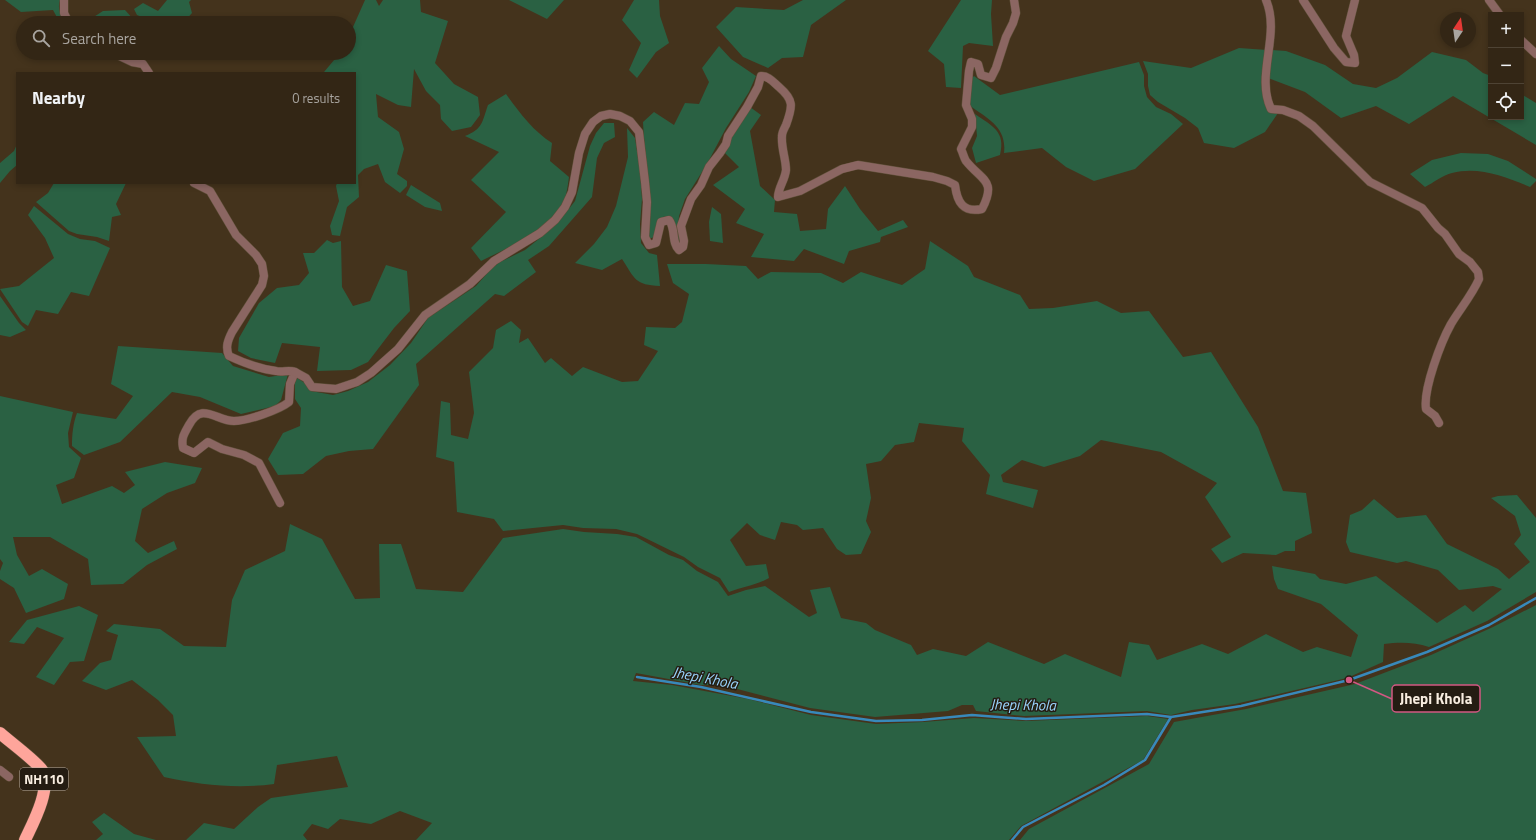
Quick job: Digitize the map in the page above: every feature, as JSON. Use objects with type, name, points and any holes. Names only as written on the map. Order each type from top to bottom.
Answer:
[{"type":"highway","name":"NH110","points":[[0,733],[41,770],[45,781],[43,795],[34,821],[25,840]]},
{"type":"street","points":[[64,0],[64,13],[66,16]]},
{"type":"street","points":[[196,184],[210,191],[236,235],[256,255],[262,264],[264,276],[262,286],[228,340],[226,350],[229,356],[249,364],[274,371],[279,372],[290,370],[306,378],[312,387],[336,389],[357,382],[371,373],[398,349],[425,314],[470,284],[494,261],[534,237],[550,224],[565,207],[572,192],[579,153],[585,134],[594,122],[601,116],[610,114],[620,116],[630,121],[638,132],[646,182],[647,202],[645,237],[649,245],[656,243],[662,222],[669,220],[672,224],[675,246],[679,250],[683,247],[684,241],[681,226],[691,199],[701,185],[709,167],[726,144],[728,136],[758,87],[761,76],[766,76],[791,100],[791,109],[782,134],[782,145],[786,170],[784,180],[778,192],[778,197],[800,192],[842,169],[858,165],[946,180],[955,185],[956,196],[961,205],[973,211],[982,209],[989,188],[986,180],[965,160],[961,149],[972,127],[972,119],[966,105],[969,71],[971,62],[978,64],[981,75],[991,78],[996,68],[1006,37],[1014,23],[1016,13],[1014,0]]},
{"type":"street","points":[[1266,0],[1271,15],[1266,82],[1267,99],[1272,109],[1283,110],[1299,116],[1312,126],[1370,182],[1422,208],[1438,228],[1445,234],[1459,254],[1470,262],[1478,272],[1480,279],[1450,326],[1434,364],[1429,383],[1425,401],[1426,409],[1435,416],[1439,422]]},
{"type":"street","points":[[1303,0],[1334,48],[1346,62],[1355,63],[1354,55],[1346,36],[1355,0]]},
{"type":"street","points":[[1489,0],[1498,12]]},
{"type":"street","points":[[1524,43],[1536,54]]},
{"type":"street","points":[[128,60],[143,64],[148,72]]},
{"type":"street","points":[[280,503],[259,463],[244,455],[222,449],[208,442],[194,453],[183,448],[182,439],[193,418],[202,413],[211,413],[234,421],[260,415],[283,407],[289,402],[290,384],[295,372]]},
{"type":"street","points":[[0,770],[9,777]]},
{"type":"green space","points":[[5,0],[60,0],[59,9],[62,16],[56,16],[53,10],[21,12]]},
{"type":"green space","points":[[167,0],[191,0],[189,2],[192,13],[189,16],[139,16],[137,15],[134,9],[143,3],[158,11]]},
{"type":"green space","points":[[365,0],[376,0],[379,6],[383,0],[420,0],[421,12],[448,21],[435,63],[454,84],[478,97],[480,115],[471,127],[452,131],[441,119],[440,105],[426,91],[414,69],[411,107],[398,105],[376,94],[378,117],[399,132],[404,149],[397,174],[407,181],[407,186],[400,193],[385,182],[378,164],[364,169],[358,175],[359,197],[347,207],[340,236],[332,235],[330,226],[339,201],[337,184],[356,184],[356,72],[324,72],[334,60],[356,60],[356,20]]},
{"type":"green space","points":[[509,0],[564,0],[547,19]]},
{"type":"green space","points":[[634,0],[659,0],[660,16],[669,43],[656,52],[637,78],[629,70],[641,43],[622,20]]},
{"type":"green space","points":[[803,0],[846,0],[811,25],[803,57],[782,58],[768,68],[743,57],[716,27],[736,7],[784,10]]},
{"type":"green space","points":[[961,0],[992,0],[991,14],[993,46],[969,43],[963,46],[961,88],[946,87],[944,64],[928,51]]},
{"type":"green space","points":[[125,10],[130,16],[95,16],[103,11]]},
{"type":"green space","points":[[719,46],[731,59],[756,76],[749,92],[726,128],[707,164],[685,199],[679,216],[678,227],[681,244],[679,246],[669,216],[663,217],[659,221],[654,237],[649,239],[648,222],[650,193],[643,122],[654,112],[674,125],[685,103],[699,104],[709,82],[702,68]]},
{"type":"green space","points":[[1239,48],[1267,50],[1263,99],[1270,112],[1278,113],[1265,132],[1234,148],[1204,143],[1198,128],[1185,118],[1158,102],[1150,95],[1148,74],[1143,61],[1191,68]]},
{"type":"green space","points":[[1272,50],[1286,51],[1325,65],[1353,84],[1376,88],[1397,78],[1432,52],[1466,60],[1483,73],[1488,75],[1488,117],[1453,96],[1409,124],[1376,106],[1341,118],[1305,92],[1268,78]]},
{"type":"green space","points":[[1139,62],[1144,75],[1144,86],[1147,97],[1156,107],[1171,114],[1183,124],[1135,169],[1094,181],[1066,167],[1042,148],[1004,153],[1002,136],[995,124],[969,105],[970,80],[974,76],[1000,95]]},
{"type":"green space","points":[[506,94],[533,127],[552,143],[550,161],[569,177],[567,191],[559,209],[540,228],[517,243],[481,261],[471,248],[506,212],[471,180],[499,152],[465,136],[479,128],[488,105]]},
{"type":"green space","points":[[1524,96],[1536,103],[1536,145],[1494,120],[1524,120]]},
{"type":"green space","points":[[750,107],[761,115],[750,131],[760,186],[775,200],[774,212],[797,214],[800,231],[826,229],[828,209],[845,186],[860,209],[878,231],[903,220],[908,227],[881,237],[880,242],[849,251],[844,264],[804,249],[794,261],[751,257],[764,234],[736,223],[745,209],[713,185],[739,167],[724,152],[730,137]]},
{"type":"green space","points":[[975,114],[996,130],[1001,140],[1000,155],[976,163],[972,148],[977,136]]},
{"type":"green space","points":[[604,123],[614,123],[615,137],[604,143],[597,158],[592,197],[549,246],[528,260],[536,272],[504,296],[495,294],[416,364],[419,385],[373,449],[349,451],[326,456],[303,474],[278,475],[268,459],[283,433],[300,426],[301,408],[295,399],[295,383],[297,378],[305,383],[311,391],[333,395],[348,391],[368,382],[390,365],[411,343],[428,318],[476,286],[491,269],[500,262],[525,250],[545,234],[564,215],[575,201],[590,146],[596,133]]},
{"type":"green space","points":[[627,128],[635,138],[640,171],[642,199],[640,224],[641,243],[649,253],[657,255],[660,286],[645,284],[636,280],[622,259],[602,270],[575,263],[594,244],[607,227],[616,206],[628,157]]},
{"type":"green space","points":[[16,146],[16,166],[0,183],[0,163],[14,151]]},
{"type":"green space","points":[[1461,153],[1488,154],[1508,161],[1536,179],[1536,181],[1530,187],[1502,176],[1482,172],[1462,171],[1445,175],[1425,187],[1410,174],[1432,160]]},
{"type":"green space","points":[[53,184],[126,184],[116,204],[121,215],[112,217],[109,241],[69,231],[36,202],[48,193]]},
{"type":"green space","points":[[411,185],[440,203],[442,211],[425,207],[406,195]]},
{"type":"green space","points":[[34,206],[68,234],[80,239],[95,241],[110,248],[89,296],[71,292],[58,314],[36,310],[28,326],[22,322],[0,289],[19,286],[54,258],[45,238],[28,215]]},
{"type":"green space","points":[[712,207],[721,214],[723,243],[710,241],[709,222]]},
{"type":"green space","points":[[327,240],[333,243],[341,241],[342,287],[353,306],[370,301],[386,265],[407,271],[410,311],[394,328],[368,362],[351,370],[317,371],[320,347],[282,343],[275,363],[251,358],[238,351],[239,338],[259,303],[277,288],[299,285],[309,273],[303,253],[314,253]]},
{"type":"green space","points":[[930,241],[968,266],[974,277],[1020,295],[1029,309],[1053,308],[1097,301],[1121,313],[1149,311],[1183,357],[1211,352],[1258,427],[1283,491],[1306,493],[1312,533],[1295,541],[1295,551],[1285,551],[1276,555],[1243,553],[1222,563],[1211,549],[1231,537],[1205,497],[1217,483],[1161,452],[1101,440],[1080,456],[1044,467],[1022,460],[1001,475],[1003,482],[1038,490],[1033,508],[986,494],[990,475],[962,441],[964,428],[919,423],[914,442],[895,445],[881,461],[866,464],[871,498],[866,521],[871,532],[861,554],[846,555],[837,549],[823,528],[803,530],[797,525],[781,522],[775,540],[760,535],[747,523],[730,540],[746,566],[766,564],[769,578],[729,592],[720,578],[698,567],[684,557],[637,534],[616,529],[583,528],[563,525],[503,531],[494,519],[457,512],[454,462],[436,457],[441,401],[450,403],[451,435],[468,439],[474,413],[469,372],[493,348],[496,330],[511,321],[521,330],[519,343],[528,338],[545,363],[551,358],[572,376],[583,367],[622,382],[638,381],[658,351],[644,345],[646,327],[675,328],[682,322],[689,294],[673,283],[667,264],[746,266],[758,279],[771,272],[821,273],[843,283],[861,272],[902,285],[925,269]]},
{"type":"green space","points":[[0,296],[19,323],[26,330],[10,337],[0,335]]},
{"type":"green space","points":[[118,346],[222,353],[233,366],[269,377],[288,374],[281,400],[275,406],[241,414],[200,397],[172,392],[120,442],[84,455],[72,446],[73,429],[77,413],[116,419],[133,396],[111,384]]},
{"type":"green space","points":[[0,396],[73,412],[68,433],[69,447],[81,458],[74,478],[56,485],[62,504],[112,486],[124,493],[135,485],[125,472],[165,462],[202,468],[195,483],[167,493],[142,509],[135,541],[148,553],[174,541],[177,549],[147,565],[123,584],[91,585],[88,559],[50,537],[13,537],[17,555],[29,576],[42,569],[68,584],[64,599],[26,613],[14,588],[0,579],[0,571],[3,563],[0,559]]},
{"type":"green space","points":[[1517,495],[1536,518],[1536,592],[1487,621],[1429,647],[1407,643],[1384,644],[1383,662],[1347,678],[1235,704],[1192,710],[1171,715],[1147,711],[1024,716],[976,711],[973,705],[962,705],[948,711],[875,717],[810,708],[722,685],[701,685],[636,673],[633,681],[672,685],[748,699],[811,715],[876,724],[974,718],[1026,721],[1147,716],[1168,719],[1143,760],[1021,826],[1009,840],[416,840],[432,823],[400,811],[371,824],[340,819],[328,829],[312,824],[303,835],[307,840],[186,840],[204,823],[234,829],[258,807],[271,798],[348,787],[337,756],[277,765],[274,784],[232,786],[191,782],[164,777],[137,737],[176,736],[173,715],[158,700],[132,680],[106,690],[82,681],[100,663],[111,660],[118,635],[106,631],[114,624],[160,629],[184,646],[226,647],[232,600],[245,570],[285,551],[290,524],[322,539],[355,599],[380,598],[379,544],[401,544],[416,589],[463,592],[503,538],[563,529],[636,537],[669,555],[683,560],[697,571],[718,582],[728,596],[765,586],[809,617],[817,613],[810,590],[830,587],[841,618],[866,623],[875,630],[911,645],[917,655],[933,649],[966,656],[988,642],[1044,664],[1065,654],[1121,677],[1129,642],[1149,645],[1157,660],[1202,644],[1228,654],[1266,634],[1303,652],[1317,647],[1351,657],[1358,635],[1321,604],[1278,589],[1274,579],[1272,566],[1315,574],[1320,579],[1346,584],[1376,576],[1437,623],[1465,605],[1473,612],[1502,589],[1493,586],[1459,590],[1438,570],[1406,561],[1397,563],[1350,552],[1346,542],[1350,515],[1362,510],[1374,499],[1397,518],[1426,515],[1447,544],[1498,569],[1509,579],[1530,562],[1514,544],[1521,535],[1515,516],[1491,498]]},
{"type":"green space","points":[[1536,605],[1536,840],[1020,840],[1029,829],[1149,764],[1174,722],[1246,709],[1355,684],[1431,655],[1493,627]]},
{"type":"green space","points":[[79,606],[98,615],[84,661],[70,662],[54,685],[36,677],[64,638],[37,627],[24,644],[9,642],[27,620]]},
{"type":"green space","points":[[104,813],[134,834],[156,840],[96,840],[103,834],[92,822]]},
{"type":"waterway","name":"Jhepi Khola","points":[[637,677],[701,687],[811,712],[876,721],[922,720],[972,715],[1026,719],[1147,714],[1171,717],[1241,706],[1349,680],[1427,652],[1489,625],[1536,598]]},
{"type":"waterway","points":[[1012,840],[1023,827],[1104,785],[1145,760],[1171,717]]},
{"type":"place","name":"Jhepi Khola","points":[[1349,680]]}]
